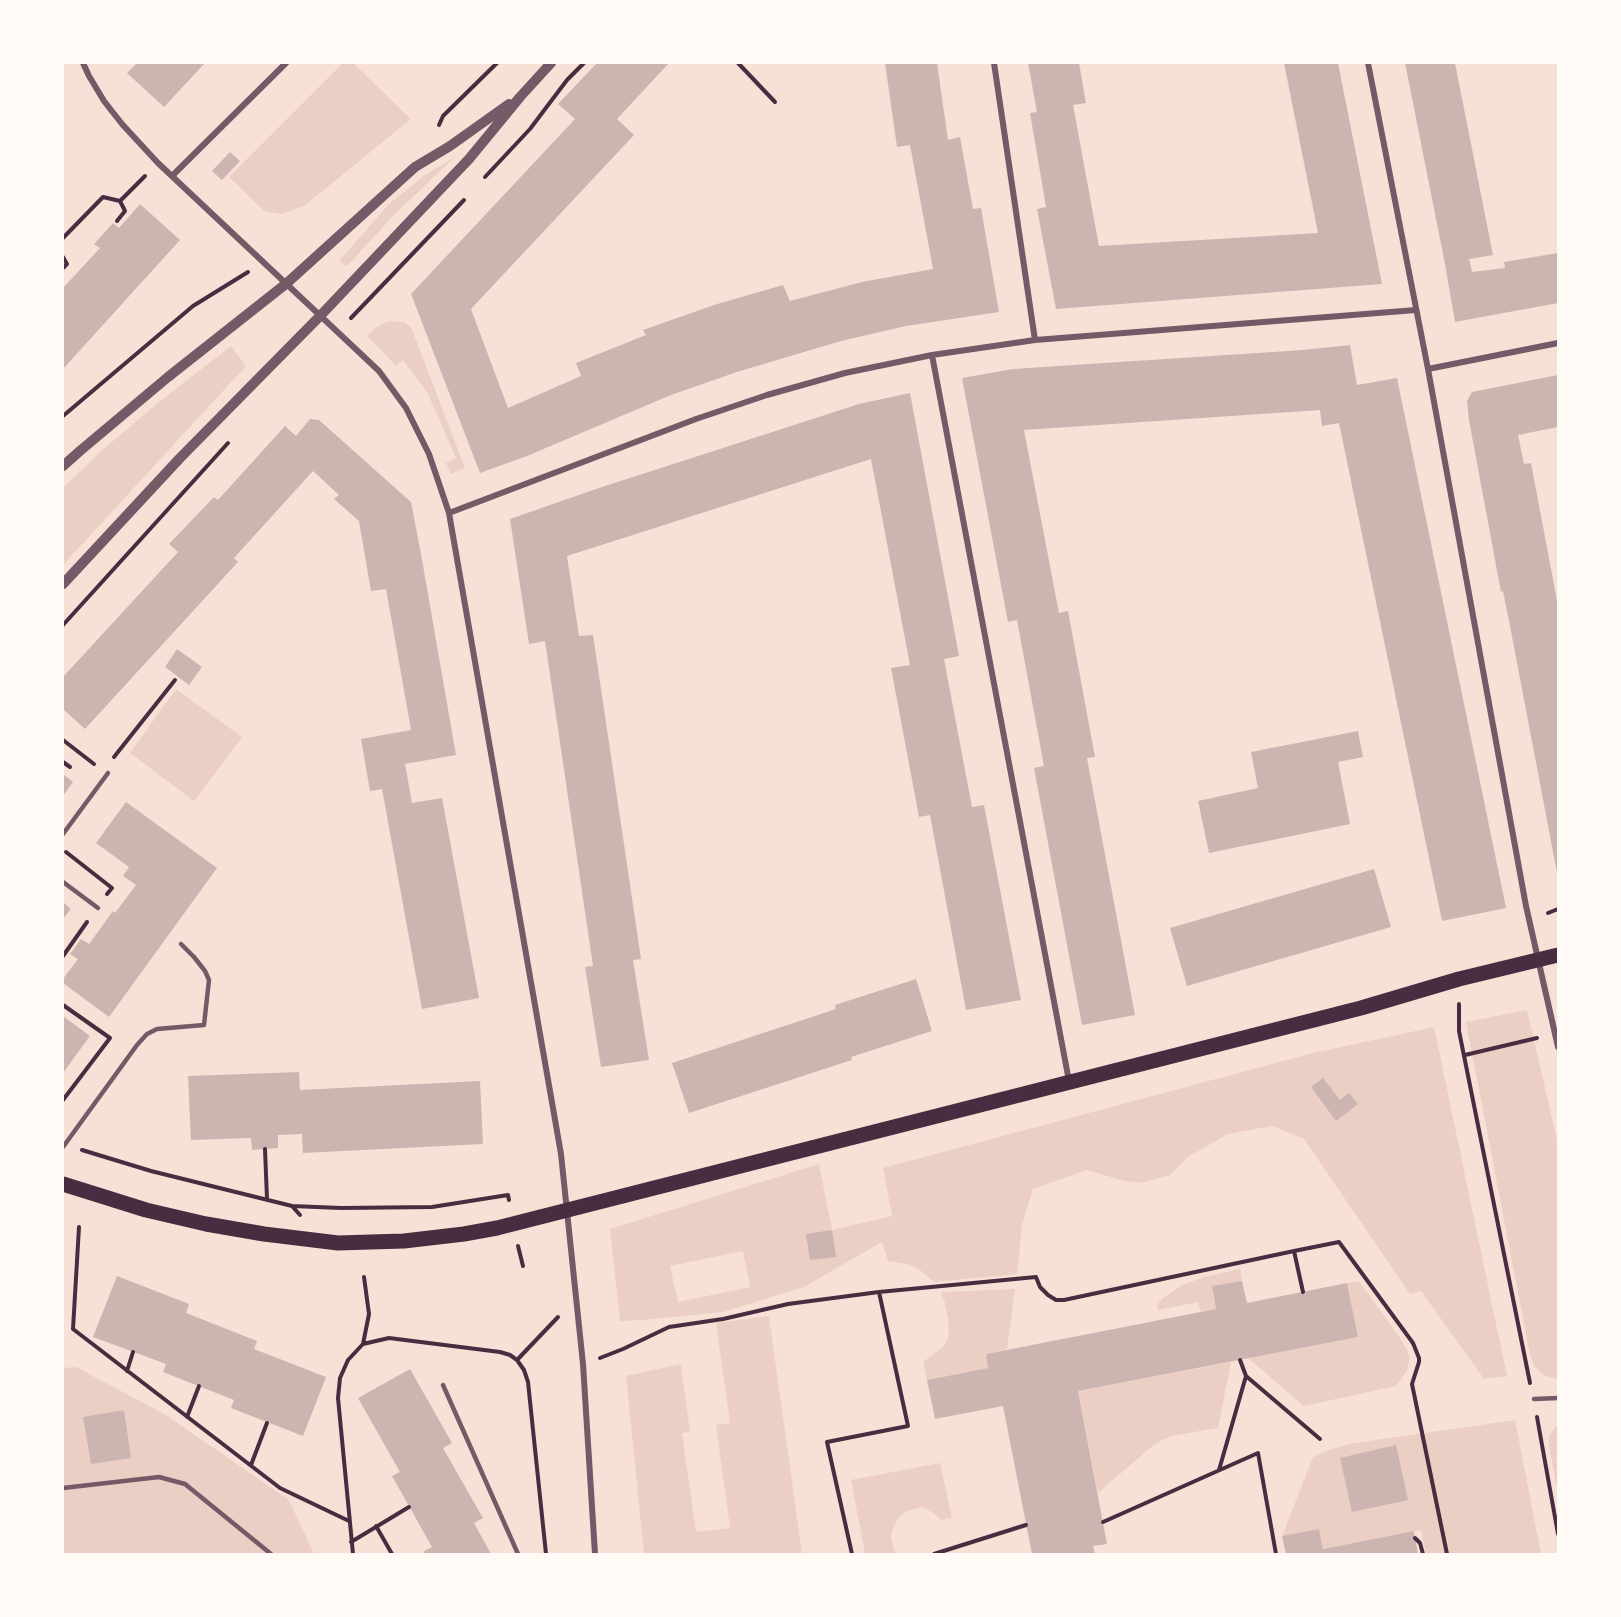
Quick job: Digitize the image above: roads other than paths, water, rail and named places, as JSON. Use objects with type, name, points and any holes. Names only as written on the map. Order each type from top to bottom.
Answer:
[{"type":"main road","points":[[63,1184],[146,1210],[264,1234],[338,1243],[404,1241],[464,1234],[568,1210],[1361,1008],[1558,955]]},
{"type":"street","points":[[83,63],[104,102],[158,163],[379,371],[406,408],[429,454],[449,513],[559,1142],[583,1365],[595,1554]]},
{"type":"street","points":[[172,176],[286,63]]},
{"type":"street","points":[[63,585],[172,467],[469,159],[551,63]]},
{"type":"street","points":[[994,63],[1035,340]]},
{"type":"street","points":[[1368,63],[1428,369],[1524,894],[1558,1047]]},
{"type":"street","points":[[63,466],[168,377],[287,283],[415,167],[441,152],[520,97]]},
{"type":"street","points":[[449,513],[596,459],[696,419],[767,395],[845,373],[932,355],[1035,340],[1416,310]]},
{"type":"street","points":[[1428,369],[1558,343]]},
{"type":"street","points":[[932,355],[1069,1081]]},
{"type":"lane","points":[[63,834],[105,772]]},
{"type":"lane","points":[[63,882],[98,908]]},
{"type":"lane","points":[[64,1146],[147,1034],[157,1029],[204,1025],[209,980],[206,971],[181,944]]},
{"type":"lane","points":[[443,1385],[518,1554]]},
{"type":"lane","points":[[1534,1399],[1558,1398]]},
{"type":"lane","points":[[63,1488],[159,1477],[185,1485],[271,1554]]}]
